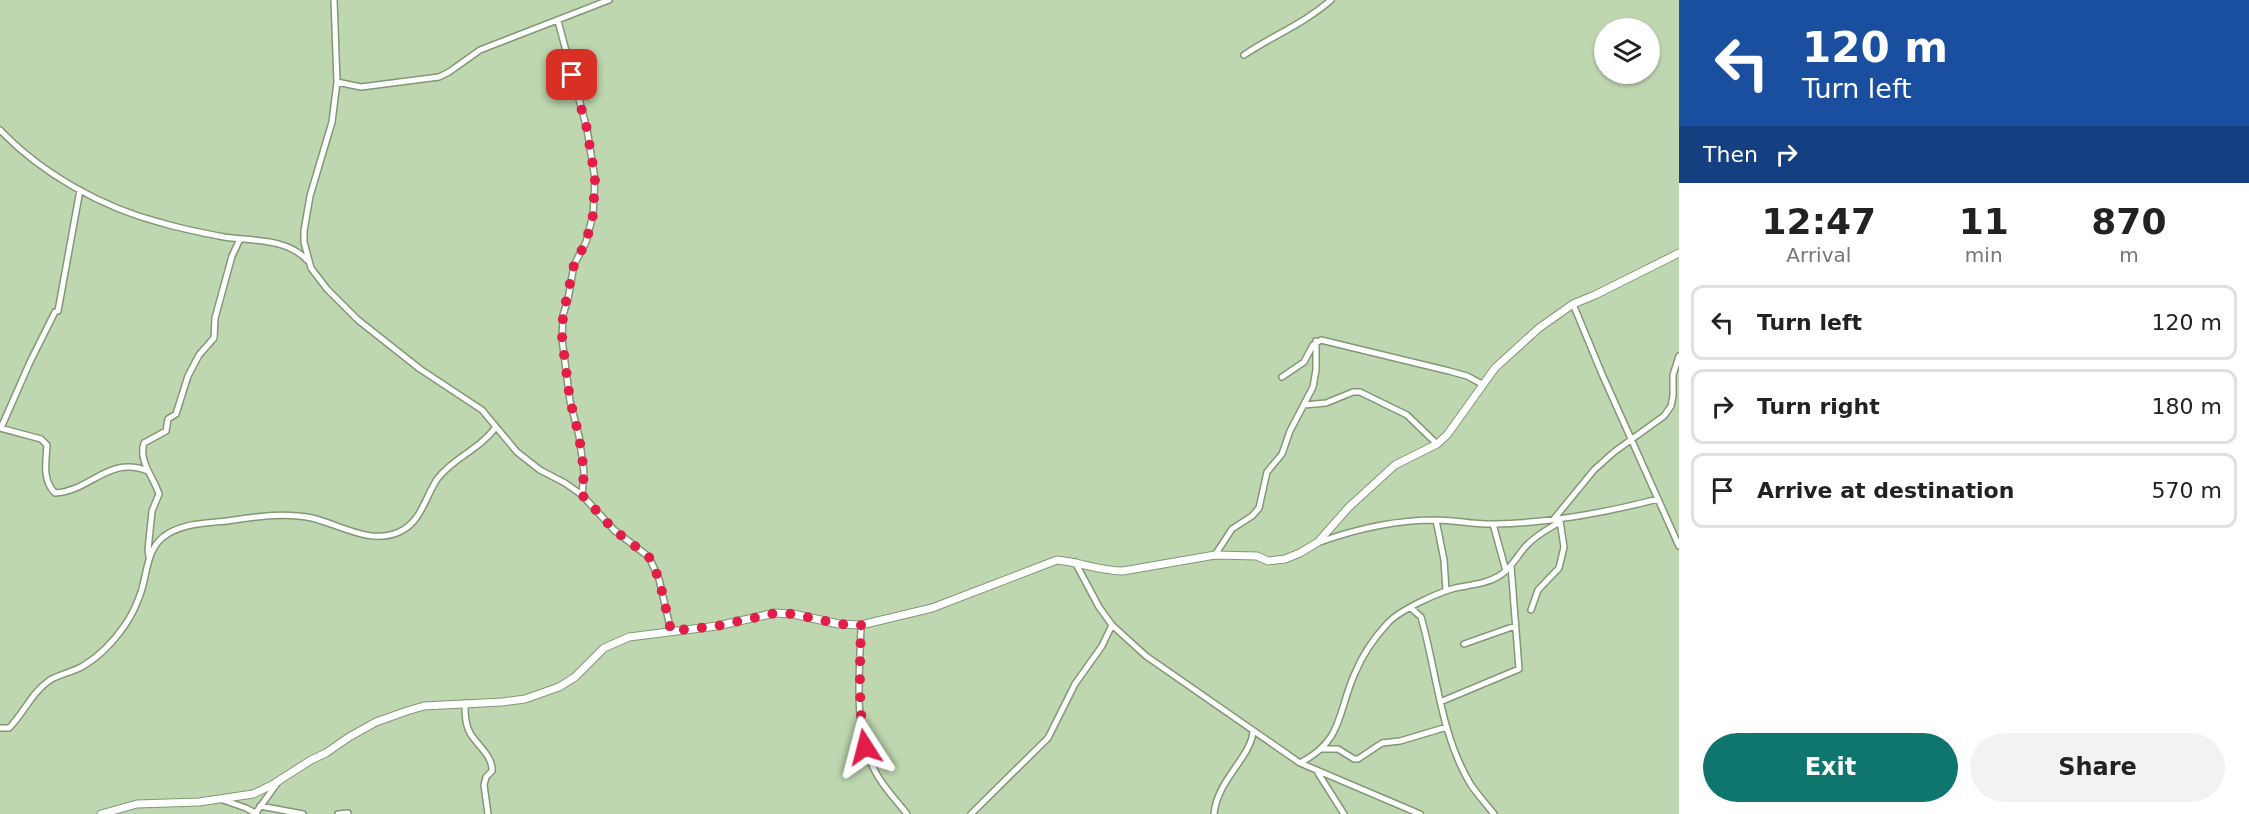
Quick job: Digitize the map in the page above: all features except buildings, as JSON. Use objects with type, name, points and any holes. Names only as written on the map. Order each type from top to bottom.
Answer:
[{"type":"street","points":[[307,260],[304,231],[310,196],[332,122],[337,82],[334,0]]},
{"type":"street","points":[[337,82],[361,87],[439,77],[480,50],[609,0]]},
{"type":"street","points":[[1244,56],[1269,38],[1306,19],[1331,0]]},
{"type":"street","points":[[558,21],[587,129],[595,179],[593,215],[586,242],[574,265],[563,315],[562,339],[570,400],[579,436],[584,472],[582,495]]},
{"type":"street","points":[[0,130],[53,174],[80,190],[130,213],[161,223],[282,245],[300,252],[316,277],[358,320],[411,363],[482,410],[529,462],[582,495],[614,530],[649,557],[659,579],[671,631]]},
{"type":"street","points":[[80,190],[57,312],[30,362],[1,428],[40,439],[47,445],[46,474],[49,487],[55,494],[65,493],[124,466],[148,471]]},
{"type":"street","points":[[0,728],[9,728],[39,690],[50,680],[82,667],[98,656],[113,640],[135,608],[142,591],[149,557],[152,511],[159,494],[148,471],[142,449],[144,443],[166,431],[168,419],[176,414],[188,376],[199,355],[214,338],[215,318],[232,256],[240,239]]},
{"type":"street","points":[[1318,542],[1349,507],[1395,465],[1437,444],[1447,435],[1482,384],[1508,355],[1556,314],[1679,253]]},
{"type":"street","points":[[1574,304],[1602,374],[1679,546]]},
{"type":"street","points":[[1316,341],[1323,340],[1449,371],[1467,376],[1482,384]]},
{"type":"street","points":[[1282,377],[1304,362],[1316,341]]},
{"type":"street","points":[[1215,555],[1232,529],[1252,516],[1259,508],[1267,472],[1282,454],[1290,431],[1313,387],[1316,370],[1316,341]]},
{"type":"street","points":[[1300,764],[1322,749],[1334,732],[1355,673],[1378,634],[1389,621],[1446,591],[1491,580],[1509,568],[1530,541],[1557,521],[1594,470],[1614,452],[1654,424],[1671,406],[1673,375],[1679,356]]},
{"type":"street","points":[[1304,405],[1326,403],[1353,392],[1360,392],[1407,415],[1437,444]]},
{"type":"street","points":[[149,557],[161,540],[182,528],[196,524],[268,515],[309,518],[368,536],[391,535],[402,531],[412,524],[439,477],[450,465],[479,446],[496,427]]},
{"type":"street","points":[[101,814],[137,804],[222,800],[253,794],[279,781],[376,722],[424,706],[502,702],[539,695],[575,677],[604,648],[616,641],[643,633],[717,626],[776,613],[793,614],[839,624],[861,625],[932,608],[1057,560],[1111,571],[1123,571],[1215,555],[1257,556],[1268,561],[1300,553],[1318,542],[1344,533],[1370,528],[1436,520],[1493,524],[1557,521],[1658,499]]},
{"type":"street","points":[[1436,520],[1444,560],[1446,591]]},
{"type":"street","points":[[1531,610],[1538,590],[1559,568],[1564,547],[1557,521]]},
{"type":"street","points":[[1440,702],[1520,669],[1509,568],[1493,524]]},
{"type":"street","points":[[1075,562],[1099,607],[1112,625],[1146,656],[1300,764],[1351,783],[1420,814]]},
{"type":"street","points":[[1411,608],[1420,617],[1447,727],[1465,774],[1494,814]]},
{"type":"street","points":[[861,625],[860,700],[865,747],[879,779],[907,814]]},
{"type":"street","points":[[971,814],[1048,738],[1075,684],[1102,646],[1112,625]]},
{"type":"street","points":[[1464,644],[1515,626]]},
{"type":"street","points":[[465,703],[470,732],[492,762],[492,771],[486,777],[484,785],[488,814]]},
{"type":"street","points":[[1322,749],[1338,749],[1358,759],[1382,742],[1400,741],[1447,727]]},
{"type":"street","points":[[1214,814],[1220,789],[1251,742],[1253,731]]},
{"type":"street","points":[[1317,771],[1344,814]]},
{"type":"street","points":[[222,800],[256,814],[279,781]]},
{"type":"street","points":[[260,806],[303,814]]},
{"type":"street","points":[[338,814],[348,813]]},
{"type":"route","points":[[572,75],[587,129],[595,179],[591,225],[570,280],[563,315],[562,339],[565,371],[584,472],[582,495],[614,530],[649,557],[659,579],[671,631],[717,626],[776,613],[793,614],[850,626],[861,625],[861,724],[865,747]]}]
